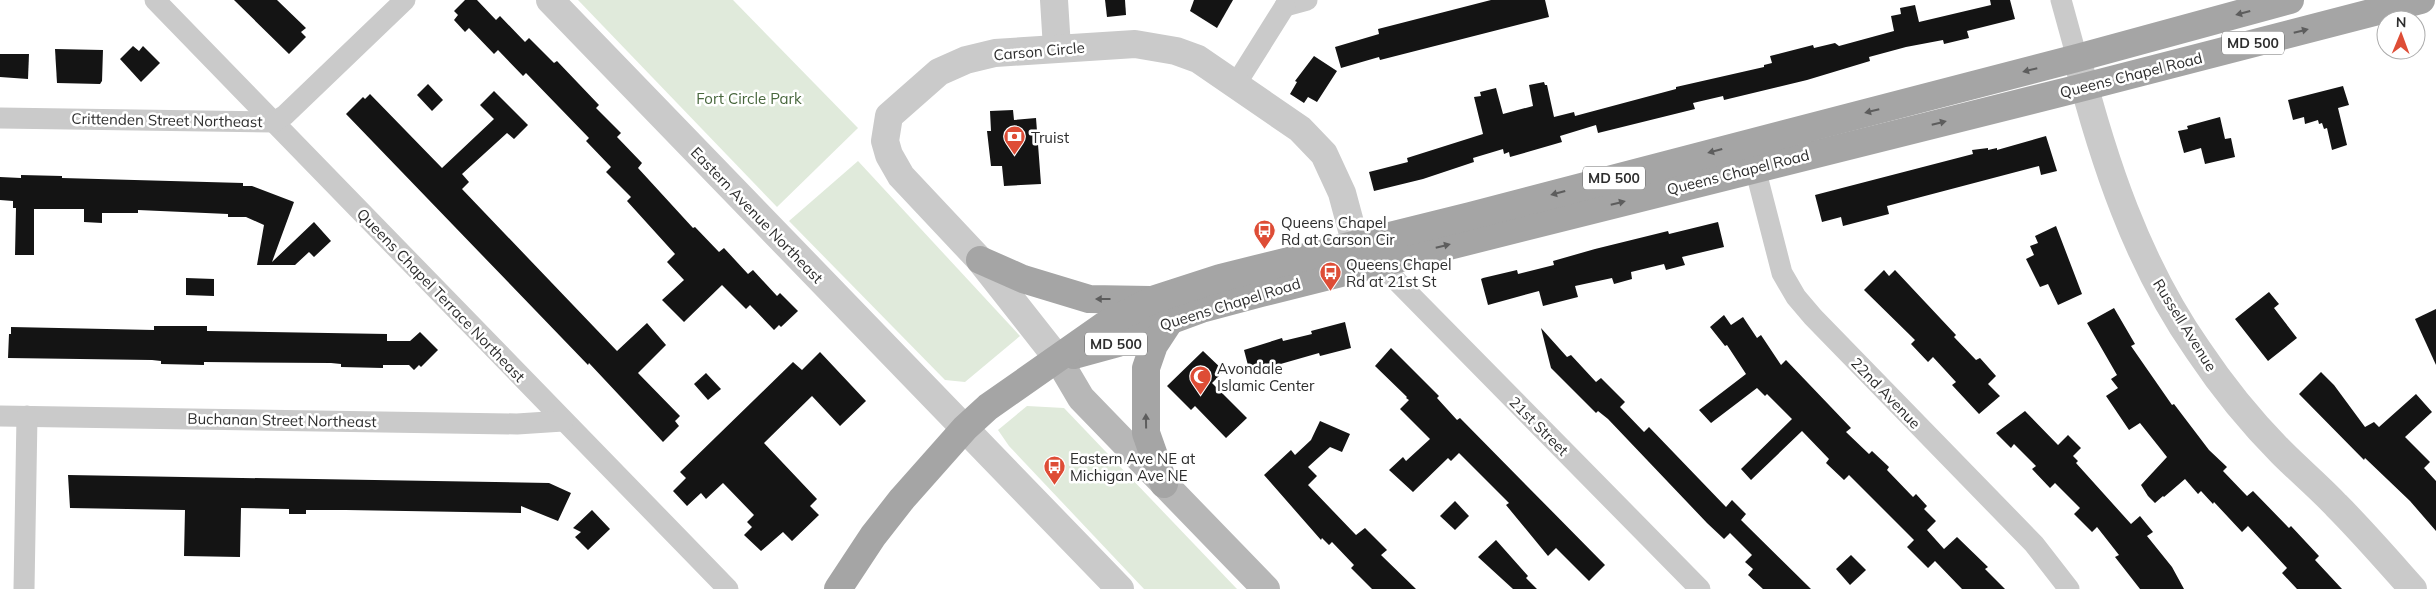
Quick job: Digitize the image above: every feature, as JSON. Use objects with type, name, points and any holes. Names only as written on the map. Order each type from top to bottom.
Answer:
[{"type":"main road","name":"Queens Chapel Road","points":[[1058,359],[1106,325],[1152,300],[1220,278],[1356,245],[2077,58],[2290,0]]},
{"type":"main road","name":"Queens Chapel Road","points":[[1058,359],[1118,343],[1172,319],[1201,309],[1755,168],[2084,87],[2401,3],[2421,0]]},
{"type":"main road","points":[[980,260],[1022,279],[1089,299],[1152,300]]},
{"type":"main road","points":[[1164,484],[1146,433],[1146,368],[1154,345],[1172,319]]},
{"type":"main road","points":[[838,589],[873,536],[895,508],[965,428],[996,400],[1058,359],[1081,398],[1266,589]]},
{"type":"street","name":"Queens Chapel Terrace Northeast","points":[[155,0],[563,422],[728,589]]},
{"type":"street","name":"Crittenden Street Northeast","points":[[0,118],[274,122],[285,115],[405,0]]},
{"type":"street","name":"Eastern Avenue Northeast","points":[[550,0],[1120,589]]},
{"type":"street","points":[[1054,0],[1057,48]]},
{"type":"street","points":[[1236,84],[1284,3],[1306,0]]},
{"type":"street","name":"Russell Avenue","points":[[2061,0],[2084,87],[2124,209],[2160,288],[2197,350],[2230,393],[2280,451],[2337,506],[2413,589]]},
{"type":"street","name":"Carson Circle","points":[[1058,359],[980,260],[901,176],[888,155],[885,141],[889,116],[938,72],[966,60],[996,53],[1135,44],[1157,46],[1198,59],[1300,128],[1324,154],[1342,193],[1356,245]]},
{"type":"street","name":"22nd Avenue","points":[[1755,168],[1782,273],[1796,297],[1813,317],[2034,544],[2069,589]]},
{"type":"street","name":"21st Street","points":[[1379,263],[1700,589]]},
{"type":"street","name":"Buchanan Street Northeast","points":[[0,416],[517,424],[563,422]]},
{"type":"street","points":[[24,589],[27,416]]},
{"type":"green space","name":"Fort Circle Park","points":[[578,0],[733,0],[858,128],[777,207]]},
{"type":"green space","points":[[858,161],[1020,336],[965,382],[945,380],[789,221]]},
{"type":"green space","points":[[1027,406],[1064,408],[1237,589],[1144,589],[1009,446],[998,430]]},
{"type":"building","points":[[234,0],[277,0],[306,28],[301,32],[306,37],[289,54]]},
{"type":"building","points":[[465,0],[477,0],[496,20],[500,16],[525,42],[529,38],[554,63],[557,61],[599,105],[596,108],[621,133],[617,137],[642,163],[638,168],[693,228],[695,227],[719,252],[724,248],[748,274],[753,270],[777,296],[780,293],[798,311],[781,327],[779,325],[774,330],[750,305],[746,309],[722,285],[684,322],[662,300],[684,280],[667,262],[675,254],[627,201],[631,197],[606,172],[611,167],[586,141],[589,138],[526,73],[523,76],[498,50],[494,54],[469,28],[465,32],[454,20],[458,15],[454,11]]},
{"type":"building","points":[[1105,0],[1125,0],[1126,15],[1107,17]]},
{"type":"building","points":[[1194,0],[1233,0],[1217,28],[1190,11]]},
{"type":"building","points":[[1491,0],[1545,0],[1549,17],[1380,60],[1379,57],[1341,68],[1335,47],[1379,34],[1378,29]]},
{"type":"building","points":[[1990,0],[2010,0],[2015,19],[1967,31],[1969,38],[1944,44],[1943,40],[1906,47],[1869,57],[1870,61],[1807,80],[1724,100],[1723,96],[1693,103],[1695,109],[1598,133],[1596,125],[1560,136],[1562,142],[1510,157],[1509,152],[1504,154],[1503,149],[1473,158],[1474,162],[1423,179],[1374,191],[1369,172],[1408,162],[1407,158],[1483,134],[1474,97],[1481,96],[1480,92],[1496,88],[1503,114],[1533,106],[1529,85],[1544,82],[1547,85],[1554,117],[1574,112],[1575,116],[1676,89],[1676,87],[1764,67],[1764,65],[1772,63],[1770,56],[1813,45],[1814,48],[1835,43],[1839,46],[1894,31],[1891,16],[1901,14],[1900,8],[1915,5],[1919,22],[1991,5]]},
{"type":"building","points":[[133,46],[139,51],[143,46],[160,63],[141,82],[120,59]]},
{"type":"building","points":[[55,49],[103,50],[102,81],[100,84],[57,83]]},
{"type":"building","points":[[0,54],[29,54],[28,79],[0,77]]},
{"type":"building","points":[[1314,56],[1337,71],[1317,102],[1308,97],[1304,103],[1290,94],[1297,82],[1295,81]]},
{"type":"building","points":[[428,84],[443,100],[432,111],[417,95]]},
{"type":"building","points":[[2343,86],[2349,105],[2338,108],[2347,145],[2332,150],[2327,128],[2324,129],[2322,123],[2319,124],[2318,120],[2305,124],[2304,117],[2293,120],[2288,100]]},
{"type":"building","points":[[494,91],[528,125],[514,139],[507,133],[462,174],[469,182],[462,189],[617,351],[647,323],[666,345],[638,373],[680,416],[675,421],[679,426],[663,442],[589,363],[588,365],[346,114],[363,97],[365,99],[370,94],[442,168],[494,119],[480,105]]},
{"type":"building","name":"Truist","points":[[1013,110],[1014,120],[1036,118],[1041,184],[1004,186],[1002,166],[991,166],[987,131],[991,131],[990,111]]},
{"type":"building","points":[[2220,117],[2225,139],[2231,138],[2235,157],[2205,164],[2201,148],[2184,153],[2178,131],[2188,129],[2187,126]]},
{"type":"building","points":[[2046,136],[2057,171],[2041,175],[2039,166],[1887,206],[1889,214],[1843,226],[1841,217],[1822,222],[1815,195],[1973,154],[1972,150],[1997,148],[1997,150]]},
{"type":"building","points":[[21,175],[62,176],[62,178],[243,183],[243,186],[252,186],[294,202],[272,262],[314,222],[331,241],[314,257],[309,252],[295,265],[257,265],[264,225],[246,217],[228,217],[228,214],[138,210],[138,213],[102,213],[102,223],[84,222],[84,209],[34,209],[34,255],[15,255],[16,208],[13,208],[13,201],[0,200],[0,177],[21,178]]},
{"type":"building","points":[[1718,222],[1724,247],[1682,257],[1685,265],[1666,270],[1664,264],[1631,272],[1632,279],[1614,284],[1612,278],[1575,286],[1578,297],[1543,306],[1539,291],[1488,305],[1481,279],[1483,278],[1517,270],[1518,274],[1554,265],[1553,261],[1595,249],[1668,231],[1669,234]]},
{"type":"building","points":[[2056,226],[2082,294],[2058,305],[2048,284],[2040,287],[2026,259],[2034,255],[2030,246],[2038,243],[2035,236]]},
{"type":"building","points":[[1884,270],[1889,276],[1895,270],[1956,335],[1954,337],[1976,360],[1980,358],[1996,376],[1988,384],[2000,396],[1979,414],[1952,385],[1956,382],[1933,357],[1928,362],[1911,344],[1915,340],[1864,290]]},
{"type":"building","points":[[186,278],[214,279],[214,296],[186,295]]},
{"type":"building","points":[[2269,292],[2279,304],[2274,308],[2297,338],[2268,361],[2235,319]]},
{"type":"building","points":[[2114,308],[2135,344],[2131,346],[2172,405],[2174,404],[2209,450],[2227,467],[2223,471],[2247,496],[2253,491],[2289,528],[2291,526],[2319,556],[2315,560],[2342,589],[2297,589],[2282,573],[2287,568],[2248,526],[2242,532],[2214,502],[2213,504],[2201,491],[2198,494],[2185,479],[2155,503],[2148,496],[2141,485],[2167,457],[2140,423],[2129,430],[2106,396],[2118,388],[2111,379],[2117,375],[2087,323]]},
{"type":"building","points":[[2436,309],[2436,365],[2415,319]]},
{"type":"building","points":[[1724,315],[1731,325],[1743,317],[1757,338],[1761,335],[1781,365],[1786,360],[1851,428],[1846,432],[1869,454],[1872,451],[1889,467],[1887,470],[1913,497],[1916,494],[1927,506],[1924,509],[1936,521],[1927,530],[1944,549],[1957,537],[1988,567],[1985,569],[2005,589],[1962,589],[1935,561],[1928,568],[1907,547],[1914,540],[1849,475],[1844,480],[1826,463],[1829,459],[1802,431],[1751,480],[1741,469],[1792,419],[1767,394],[1765,396],[1757,388],[1711,423],[1699,410],[1746,374],[1727,345],[1725,346],[1710,327]]},
{"type":"building","points":[[1345,322],[1351,348],[1320,356],[1319,353],[1277,365],[1249,369],[1244,350],[1282,338],[1283,341],[1312,334],[1311,331]]},
{"type":"building","points":[[154,326],[207,326],[207,331],[387,334],[387,341],[410,341],[420,332],[438,350],[421,367],[419,365],[414,370],[409,365],[383,365],[383,368],[341,367],[341,364],[331,363],[204,362],[204,365],[161,364],[161,361],[152,360],[8,358],[11,327],[154,330]]},
{"type":"building","points":[[1541,328],[1567,357],[1571,355],[1596,382],[1601,378],[1625,402],[1620,407],[1644,432],[1649,427],[1726,507],[1732,500],[1746,514],[1741,520],[1811,589],[1763,589],[1748,575],[1753,569],[1745,562],[1752,555],[1730,533],[1724,539],[1608,419],[1598,411],[1596,413],[1551,368]]},
{"type":"building","points":[[1391,348],[1439,396],[1437,398],[1457,420],[1460,418],[1605,565],[1589,581],[1556,548],[1548,556],[1506,505],[1509,503],[1459,453],[1451,461],[1448,458],[1413,492],[1389,470],[1403,457],[1406,461],[1430,439],[1400,409],[1409,400],[1407,397],[1375,366]]},
{"type":"building","name":"Avondale Islamic Center","points":[[1203,351],[1224,371],[1212,383],[1247,418],[1226,438],[1195,406],[1191,410],[1167,386]]},
{"type":"building","points":[[820,352],[866,401],[840,426],[812,396],[764,443],[817,499],[810,506],[819,515],[792,541],[783,532],[761,551],[744,535],[752,527],[747,522],[754,515],[723,483],[706,499],[701,493],[687,506],[673,491],[686,478],[680,472],[793,362],[802,370]]},
{"type":"building","points":[[2321,372],[2334,385],[2365,427],[2374,422],[2379,427],[2416,394],[2432,412],[2405,437],[2430,462],[2424,468],[2436,481],[2436,531],[2410,501],[2365,458],[2364,460],[2299,394]]},
{"type":"building","points":[[706,373],[721,389],[708,400],[694,384]]},
{"type":"building","points":[[2025,411],[2058,445],[2068,435],[2081,448],[2073,456],[2078,461],[2076,463],[2131,524],[2140,516],[2153,532],[2147,536],[2172,567],[2184,589],[2140,589],[2115,557],[2119,555],[2097,527],[2092,532],[2074,514],[2080,508],[2055,483],[2050,488],[2032,469],[2036,466],[2014,444],[2011,448],[1996,433]]},
{"type":"building","points":[[1320,421],[1350,434],[1342,452],[1330,447],[1308,467],[1317,476],[1308,485],[1356,535],[1365,528],[1387,550],[1381,555],[1416,589],[1372,589],[1351,568],[1354,565],[1332,542],[1329,545],[1322,538],[1321,540],[1264,475],[1291,450],[1295,455],[1311,440]]},
{"type":"building","points":[[68,475],[549,483],[571,493],[558,521],[521,506],[521,513],[306,510],[306,514],[289,514],[289,509],[241,508],[240,557],[184,556],[185,510],[70,508]]},
{"type":"building","points":[[1455,501],[1469,516],[1455,530],[1440,516]]},
{"type":"building","points":[[592,510],[610,529],[588,550],[575,537],[581,532],[573,528]]},
{"type":"building","points":[[1496,540],[1537,589],[1513,589],[1478,557]]},
{"type":"building","points":[[1851,555],[1866,570],[1850,585],[1836,569]]},
{"type":"place","name":"Truist","points":[[1015,156]]},
{"type":"place","name":"Queens Chapel Rd at Carson Cir","points":[[1265,250]]},
{"type":"place","name":"Queens Chapel Rd at 21st St","points":[[1330,292]]},
{"type":"place","name":"Avondale Islamic Center","points":[[1201,396]]},
{"type":"place","name":"Eastern Ave NE at Michigan Ave NE","points":[[1054,486]]}]
